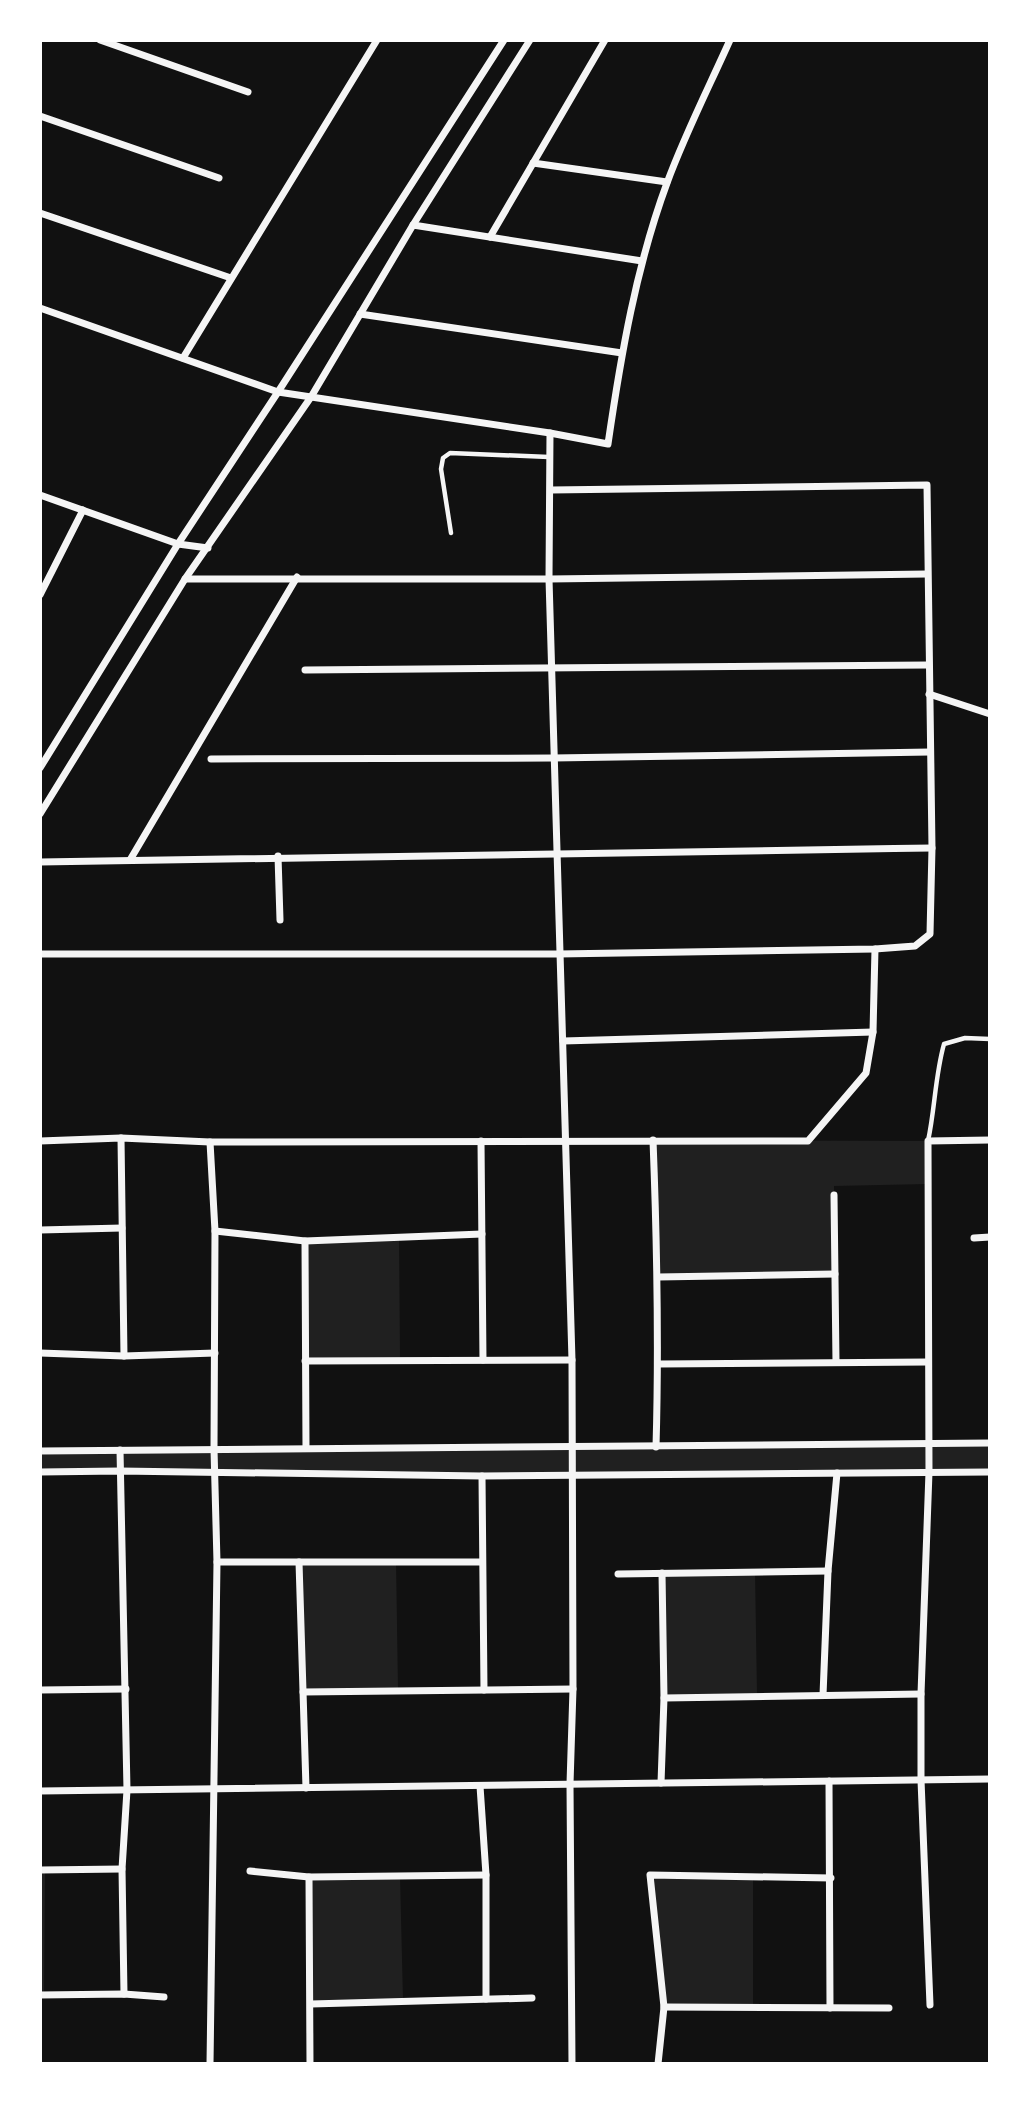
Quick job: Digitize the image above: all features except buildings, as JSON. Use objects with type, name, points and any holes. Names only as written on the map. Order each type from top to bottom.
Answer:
[{"type":"street","points":[[100,40],[248,92]]},
{"type":"street","points":[[183,358],[377,40]]},
{"type":"street","points":[[40,768],[178,544],[504,40]]},
{"type":"street","points":[[40,814],[185,579],[311,397],[413,225],[530,40]]},
{"type":"street","points":[[490,237],[605,40]]},
{"type":"street","points":[[40,308],[278,392],[608,444],[621,353],[642,261],[667,182],[730,40]]},
{"type":"street","points":[[40,116],[219,178]]},
{"type":"street","points":[[533,163],[667,182]]},
{"type":"street","points":[[40,213],[231,278]]},
{"type":"street","points":[[413,225],[642,261]]},
{"type":"street","points":[[360,314],[621,353]]},
{"type":"street","points":[[550,433],[549,579],[553,758],[572,1360],[572,2064]]},
{"type":"street","points":[[40,954],[558,954],[875,949],[915,946],[930,934],[932,848],[927,485],[551,490]]},
{"type":"street","points":[[40,495],[178,544],[208,548]]},
{"type":"street","points":[[41,592],[83,510]]},
{"type":"street","points":[[185,579],[927,575]]},
{"type":"street","points":[[130,860],[297,577]]},
{"type":"street","points":[[305,670],[928,665]]},
{"type":"street","points":[[929,694],[990,714]]},
{"type":"street","points":[[211,759],[553,758],[930,752]]},
{"type":"street","points":[[40,862],[278,856],[556,855],[932,848]]},
{"type":"street","points":[[278,856],[280,920]]},
{"type":"street","points":[[40,1141],[121,1138],[209,1142],[808,1140],[866,1073],[873,1032],[875,949]]},
{"type":"street","points":[[563,1041],[873,1032]]},
{"type":"street","points":[[121,1138],[124,1356]]},
{"type":"street","points":[[653,1140],[659,1364],[656,1447]]},
{"type":"street","points":[[930,2005],[921,1780],[921,1694],[929,1472],[928,1141],[990,1140]]},
{"type":"street","points":[[481,1141],[484,1360]]},
{"type":"street","points":[[209,1142],[215,1231],[214,1472],[217,1562],[210,2064]]},
{"type":"street","points":[[834,1195],[836,1362]]},
{"type":"street","points":[[40,1230],[122,1228]]},
{"type":"street","points":[[215,1231],[305,1241],[482,1234]]},
{"type":"street","points":[[974,1238],[990,1237]]},
{"type":"street","points":[[305,1241],[306,1448]]},
{"type":"street","points":[[658,1277],[835,1274]]},
{"type":"street","points":[[40,1353],[124,1356],[215,1353]]},
{"type":"street","points":[[305,1361],[572,1360]]},
{"type":"street","points":[[659,1364],[928,1362]]},
{"type":"street","points":[[40,1451],[990,1443]]},
{"type":"street","points":[[120,1450],[127,1790],[122,1869],[124,1994]]},
{"type":"street","points":[[40,1472],[482,1476],[990,1472]]},
{"type":"street","points":[[823,1695],[828,1571],[837,1473]]},
{"type":"street","points":[[482,1476],[484,1690]]},
{"type":"street","points":[[217,1562],[482,1562]]},
{"type":"street","points":[[299,1562],[306,1788]]},
{"type":"street","points":[[618,1574],[828,1571]]},
{"type":"street","points":[[661,1783],[664,1698],[662,1573]]},
{"type":"street","points":[[40,1690],[126,1689]]},
{"type":"street","points":[[303,1692],[573,1689]]},
{"type":"street","points":[[664,1698],[921,1694]]},
{"type":"street","points":[[40,1791],[990,1779]]},
{"type":"street","points":[[829,1781],[830,2008]]},
{"type":"street","points":[[480,1786],[486,1875],[486,1999]]},
{"type":"street","points":[[40,1871],[122,1869]]},
{"type":"street","points":[[250,1871],[309,1877],[486,1875]]},
{"type":"street","points":[[658,2064],[664,2007],[650,1875],[831,1878]]},
{"type":"street","points":[[309,1877],[310,2064]]},
{"type":"street","points":[[40,1995],[124,1994],[164,1997]]},
{"type":"street","points":[[311,2004],[532,1997]]},
{"type":"street","points":[[664,2007],[889,2008]]},
{"type":"lane","points":[[451,533],[441,469],[443,458],[450,453],[550,457]]},
{"type":"lane","points":[[928,1141],[933,1118],[937,1067],[944,1044],[965,1038],[990,1039]]},
{"type":"shaded area","points":[[653,1140],[928,1141],[928,1184],[834,1186],[835,1274],[658,1277]]},
{"type":"shaded area","points":[[399,1237],[400,1360],[305,1361],[305,1241]]},
{"type":"shaded area","points":[[990,1443],[990,1472],[573,1475],[40,1472],[40,1451]]},
{"type":"shaded area","points":[[396,1561],[398,1691],[303,1692],[299,1562]]},
{"type":"shaded area","points":[[755,1572],[757,1696],[664,1698],[662,1573]]},
{"type":"shaded area","points":[[40,1872],[45,1872],[44,1993],[40,1994]]},
{"type":"shaded area","points":[[650,1875],[753,1878],[753,2007],[664,2007]]},
{"type":"shaded area","points":[[400,1876],[403,2001],[311,2004],[309,1877]]}]
